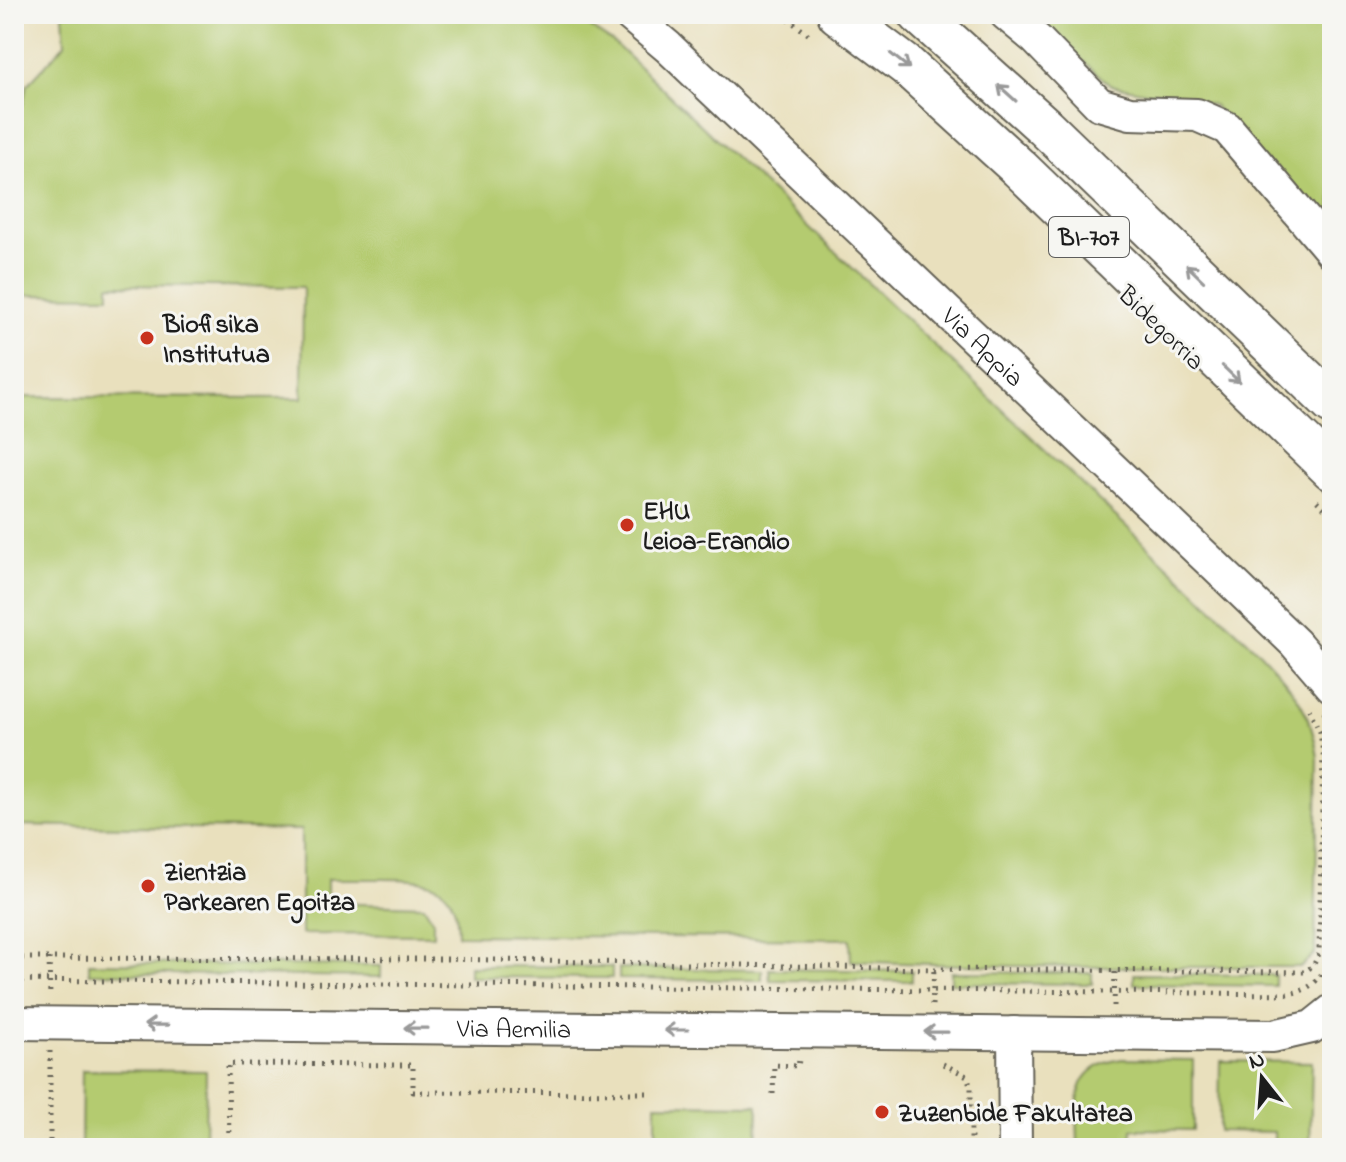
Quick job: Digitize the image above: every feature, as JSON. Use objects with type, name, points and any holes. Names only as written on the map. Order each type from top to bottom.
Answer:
[{"type":"main road","name":"BI-707","points":[[919,14],[1045,127],[1332,404]]},
{"type":"main road","name":"BI-707","points":[[831,29],[907,66],[1019,168],[1321,482]]},
{"type":"street","points":[[1006,14],[1036,39],[1099,104],[1130,113],[1197,115],[1227,128],[1332,252]]},
{"type":"street","name":"Via Appia","points":[[617,20],[668,47],[1216,567],[1295,643],[1317,691]]},
{"type":"street","name":"Via Aemilia","points":[[14,1023],[1273,1036],[1312,1027],[1332,1011]]},
{"type":"street","points":[[1014,1033],[1015,1148]]},
{"type":"street","points":[[1273,1036],[1310,1044],[1332,1044]]},
{"type":"path","points":[[586,14],[617,20]]},
{"type":"path","points":[[781,14],[831,29]]},
{"type":"path","points":[[1321,482],[1332,515]]},
{"type":"path","points":[[14,958],[445,959],[934,969],[1304,972],[1313,966],[1319,954],[1323,754],[1317,691]]},
{"type":"path","points":[[14,980],[1287,994],[1308,988],[1325,970],[1329,958],[1332,821]]},
{"type":"path","points":[[49,958],[50,1010]]},
{"type":"path","points":[[931,1018],[934,969]]},
{"type":"path","points":[[1114,1020],[1115,971]]},
{"type":"path","points":[[50,1050],[50,1148]]},
{"type":"path","points":[[773,1094],[774,1065],[798,1066],[799,1059]]},
{"type":"path","points":[[930,1061],[967,1076],[971,1088],[971,1148]]},
{"type":"path","points":[[229,1148],[228,1064],[413,1065],[413,1092],[650,1093]]},
{"type":"green space","name":"EHU Leioa-Erandio","points":[[63,14],[570,14],[615,44],[1254,647],[1288,684],[1304,709],[1318,758],[1315,953],[1301,967],[963,965],[851,961],[850,939],[458,935],[453,903],[446,894],[427,882],[399,879],[327,879],[327,903],[424,906],[433,921],[433,935],[301,934],[301,830],[14,825],[14,397],[302,398],[303,287],[109,285],[109,296],[14,295],[14,104],[23,104],[27,85],[65,44]]},
{"type":"green space","points":[[1034,14],[1332,14],[1332,233],[1213,105],[1110,85]]},
{"type":"green space","points":[[89,963],[381,966],[381,977],[89,973]]},
{"type":"green space","points":[[469,966],[612,967],[612,978],[469,977]]},
{"type":"green space","points":[[619,968],[762,970],[762,980],[619,979]]},
{"type":"green space","points":[[769,969],[912,971],[912,981],[770,980]]},
{"type":"green space","points":[[951,972],[1092,973],[1092,984],[951,983]]},
{"type":"green space","points":[[1134,974],[1275,975],[1275,986],[1134,984]]},
{"type":"green space","points":[[1122,1059],[1193,1060],[1193,1130],[1132,1129],[1131,1148],[1078,1148],[1078,1103],[1084,1079],[1105,1063]]},
{"type":"green space","points":[[1220,1061],[1312,1062],[1310,1148],[1274,1148],[1274,1132],[1219,1131]]},
{"type":"green space","points":[[82,1070],[206,1071],[205,1148],[81,1148]]},
{"type":"green space","points":[[656,1104],[758,1105],[757,1148],[656,1148]]},
{"type":"place","name":"Biofisika Institutua","points":[[147,338]]},
{"type":"place","name":"EHU Leioa-Erandio","points":[[627,525]]},
{"type":"place","name":"Zientzia Parkearen Egoitza","points":[[148,886]]},
{"type":"place","name":"Zuzenbide Fakultatea","points":[[882,1112]]}]
